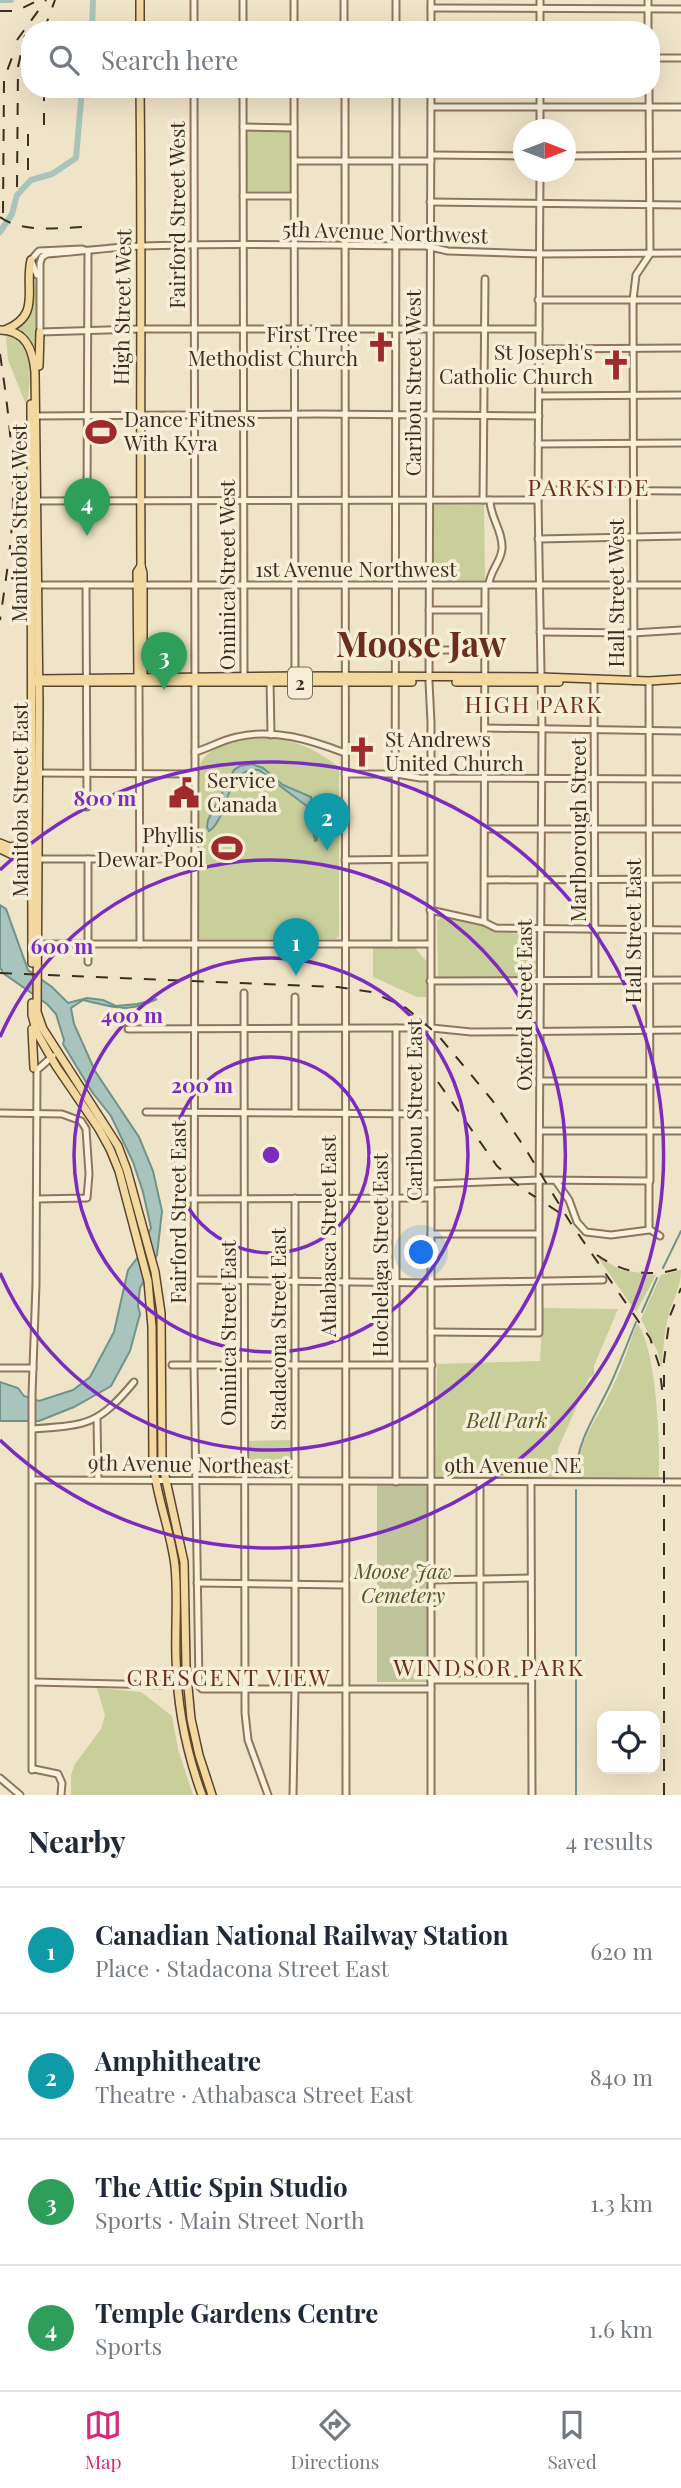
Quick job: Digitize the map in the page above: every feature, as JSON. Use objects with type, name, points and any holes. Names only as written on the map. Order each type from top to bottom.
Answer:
[{"type":"main road","points":[[140,0],[140,21]]},
{"type":"main road","name":"High Street West","points":[[140,98],[143,573],[140,585],[140,679]]},
{"type":"main road","points":[[3,330],[20,322],[28,311],[31,260]]},
{"type":"main road","name":"Manitoba Street West","points":[[3,330],[21,340],[29,353],[32,369],[36,680]]},
{"type":"main road","points":[[34,416],[40,332]]},
{"type":"main road","name":"2","points":[[36,680],[681,679]]},
{"type":"main road","name":"Manitoba Street East","points":[[34,1068],[36,680]]},
{"type":"main road","name":"Manitoba Street East","points":[[35,774],[35,944]]},
{"type":"main road","points":[[2,846],[23,845],[33,827]]},
{"type":"main road","points":[[2,846],[35,859]]},
{"type":"main road","points":[[2,846],[24,859],[35,859]]},
{"type":"main road","points":[[24,859],[33,877]]},
{"type":"main road","points":[[33,1010],[118,1146],[155,1272],[161,1313],[161,1448],[165,1480],[184,1562],[186,1666],[191,1719],[212,1795]]},
{"type":"main road","points":[[33,1010],[37,1033],[110,1149],[119,1171],[148,1281],[152,1327],[151,1436],[155,1480],[175,1567],[179,1702],[189,1756],[202,1795]]},
{"type":"main road","points":[[43,1064],[56,1066]]},
{"type":"street","points":[[194,0],[194,21]]},
{"type":"street","points":[[243,0],[243,21]]},
{"type":"street","points":[[294,0],[294,21]]},
{"type":"street","points":[[344,0],[344,21]]},
{"type":"street","points":[[396,0],[396,21]]},
{"type":"street","points":[[431,0],[431,21]]},
{"type":"street","points":[[540,0],[540,21]]},
{"type":"street","points":[[648,0],[648,21]]},
{"type":"street","points":[[431,8],[681,9]]},
{"type":"street","points":[[660,58],[681,58]]},
{"type":"street","name":"Fairford Street West","points":[[194,98],[195,680]]},
{"type":"street","name":"Ominica Street West","points":[[243,98],[244,680]]},
{"type":"street","points":[[294,98],[295,679]]},
{"type":"street","name":"Athabasca Street East","points":[[345,98],[346,1795]]},
{"type":"street","points":[[395,944],[396,98]]},
{"type":"street","name":"Caribou Street West","points":[[429,680],[431,98]]},
{"type":"street","points":[[540,98],[540,119]]},
{"type":"street","name":"Hall Street West","points":[[634,681],[633,300],[636,275],[650,254],[649,98]]},
{"type":"street","points":[[431,107],[681,107]]},
{"type":"street","points":[[243,127],[294,128]]},
{"type":"street","points":[[576,156],[681,155]]},
{"type":"street","points":[[295,161],[395,161],[513,156]]},
{"type":"street","name":"Oxford Street East","points":[[430,1332],[540,1333],[540,182]]},
{"type":"street","points":[[243,196],[294,196]]},
{"type":"street","points":[[430,202],[681,205]]},
{"type":"street","name":"5th Avenue Northwest","points":[[39,282],[40,261],[45,255],[142,246],[345,245],[540,254],[681,253]]},
{"type":"street","name":"5th Avenue Northwest","points":[[31,260],[37,253],[45,250],[82,248],[88,251]]},
{"type":"street","points":[[87,501],[88,251]]},
{"type":"street","points":[[31,260],[39,282],[40,332],[140,329],[539,329]]},
{"type":"street","points":[[482,500],[485,279]]},
{"type":"street","points":[[538,300],[681,300]]},
{"type":"street","points":[[539,349],[681,348]]},
{"type":"street","points":[[539,396],[681,395]]},
{"type":"street","points":[[34,416],[539,416]]},
{"type":"street","points":[[538,444],[681,443]]},
{"type":"street","points":[[538,490],[681,491]]},
{"type":"street","points":[[484,922],[485,610],[489,578],[502,553],[502,539],[490,512],[490,500]]},
{"type":"street","points":[[34,501],[538,500]]},
{"type":"street","points":[[538,539],[681,536]]},
{"type":"street","name":"1st Avenue Northwest","points":[[35,585],[681,585]]},
{"type":"street","points":[[86,585],[87,807]]},
{"type":"street","points":[[429,610],[485,610]]},
{"type":"street","points":[[540,632],[633,633],[681,630]]},
{"type":"street","points":[[429,650],[485,650]]},
{"type":"street","points":[[140,679],[140,944]]},
{"type":"street","name":"Fairford Street East","points":[[195,680],[194,1365],[199,1686],[202,1689],[245,1690]]},
{"type":"street","points":[[271,680],[271,735]]},
{"type":"street","name":"Caribou Street East","points":[[429,680],[431,1795]]},
{"type":"street","name":"Marlborough Street","points":[[594,680],[595,980]]},
{"type":"street","name":"Hall Street East","points":[[649,681],[649,1229]]},
{"type":"street","points":[[485,728],[681,731]]},
{"type":"street","points":[[195,752],[237,736],[271,735],[305,738],[345,752]]},
{"type":"street","points":[[35,774],[195,774]]},
{"type":"street","points":[[345,774],[396,774],[420,778],[429,774],[485,778],[681,779]]},
{"type":"street","points":[[485,830],[681,829]]},
{"type":"street","points":[[35,859],[195,859]]},
{"type":"street","points":[[88,859],[88,962]]},
{"type":"street","points":[[345,860],[429,859]]},
{"type":"street","points":[[485,880],[681,879]]},
{"type":"street","points":[[430,910],[484,922],[496,928],[681,930]]},
{"type":"street","points":[[35,944],[430,944]]},
{"type":"street","points":[[430,981],[681,980]]},
{"type":"street","name":"Ominica Street East","points":[[244,993],[245,1713],[248,1740],[268,1795]]},
{"type":"street","points":[[295,998],[295,1113]]},
{"type":"street","name":"Hochelaga Street East","points":[[396,1028],[396,1482]]},
{"type":"street","points":[[128,1029],[430,1028],[471,1032],[681,1030]]},
{"type":"street","points":[[35,1113],[34,1068],[58,1052]]},
{"type":"street","points":[[50,1056],[37,1070],[35,1113],[37,1199],[32,1395],[33,1770],[58,1774],[62,1783],[61,1795]]},
{"type":"street","points":[[541,1081],[681,1081]]},
{"type":"street","points":[[146,1112],[430,1114]]},
{"type":"street","points":[[0,1114],[62,1114],[81,1121],[86,1129],[89,1174],[87,1198],[37,1199]]},
{"type":"street","points":[[540,1131],[681,1131]]},
{"type":"street","points":[[430,1184],[539,1180],[649,1181]]},
{"type":"street","points":[[556,1181],[569,1200],[577,1222],[586,1232],[611,1235],[649,1229],[660,1236]]},
{"type":"street","name":"Stadacona Street East","points":[[293,1795],[296,1583],[295,1198]]},
{"type":"street","points":[[178,1199],[430,1198]]},
{"type":"street","points":[[431,1234],[538,1234]]},
{"type":"street","points":[[195,1280],[295,1283],[603,1280]]},
{"type":"street","points":[[172,1365],[432,1365]]},
{"type":"street","points":[[0,1368],[33,1368]]},
{"type":"street","points":[[33,1427],[71,1426],[97,1418],[113,1407],[134,1382]]},
{"type":"street","points":[[97,1418],[98,1479]]},
{"type":"street","name":"9th Avenue Northeast","points":[[33,1480],[345,1482]]},
{"type":"street","name":"9th Avenue NE","points":[[345,1482],[681,1482]]},
{"type":"street","points":[[480,1482],[480,1679]]},
{"type":"street","points":[[531,1482],[532,1795]]},
{"type":"street","points":[[431,1580],[531,1578]]},
{"type":"street","points":[[197,1583],[345,1585]]},
{"type":"street","points":[[431,1679],[531,1680]]},
{"type":"street","points":[[33,1682],[162,1685]]},
{"type":"street","points":[[245,1690],[431,1689]]},
{"type":"street","points":[[0,1778],[20,1795]]},
{"type":"green space","points":[[247,127],[292,127],[292,191],[247,191]]},
{"type":"green space","points":[[31,268],[37,280],[38,360],[31,342],[16,329],[28,317],[33,302]]},
{"type":"green space","points":[[6,336],[23,346],[30,365],[27,407],[8,360]]},
{"type":"green space","points":[[433,505],[484,505],[485,580],[433,580]]},
{"type":"green space","points":[[267,738],[305,746],[339,767],[339,936],[336,939],[197,937],[198,770],[208,753],[217,748],[236,742]]},
{"type":"green space","points":[[443,915],[493,928],[494,932],[537,935],[537,979],[438,977],[437,921]]},
{"type":"green space","points":[[373,948],[415,948],[427,962],[426,997],[417,997],[373,977]]},
{"type":"green space","points":[[597,1256],[621,1270],[656,1275],[636,1312]]},
{"type":"green space","points":[[681,1270],[680,1283],[667,1324],[662,1368],[657,1350],[641,1319],[661,1275]]},
{"type":"green space","name":"Bell Park","points":[[543,1308],[618,1309],[594,1366],[594,1375],[589,1378],[558,1449],[556,1477],[436,1482],[437,1364],[540,1361]]},
{"type":"green space","points":[[637,1323],[644,1336],[653,1374],[658,1421],[659,1477],[576,1478],[585,1440],[617,1378]]},
{"type":"green space","points":[[292,1440],[292,1473],[247,1474],[247,1441]]},
{"type":"green space","name":"Moose Jaw Cemetery","points":[[377,1485],[429,1485],[429,1682],[377,1682]]},
{"type":"green space","points":[[97,1688],[141,1692],[172,1716],[178,1749],[193,1795],[71,1795],[71,1775],[75,1764],[101,1729],[105,1715]]},
{"type":"water","points":[[252,764],[263,768],[283,785],[311,797],[317,840],[315,841],[308,807],[259,770],[248,771],[239,776],[228,794],[220,816],[209,831],[208,820],[234,770]]},
{"type":"water","points":[[0,905],[6,909],[28,970],[52,987],[68,1003],[87,998],[103,1000],[116,1006],[157,999],[128,1008],[112,1007],[83,1000],[71,1008],[74,1024],[95,1071],[139,1137],[153,1171],[162,1211],[157,1255],[140,1288],[140,1314],[130,1351],[111,1386],[74,1407],[39,1421],[0,1421],[0,1382],[18,1388],[24,1396],[39,1401],[73,1390],[90,1377],[114,1332],[128,1270],[138,1257],[151,1228],[133,1162],[111,1116],[92,1092],[63,1044],[56,1014],[47,1004],[3,973],[0,967]]},
{"type":"waterway","points":[[0,0],[11,0]]},
{"type":"waterway","points":[[92,21],[93,0]]},
{"type":"waterway","points":[[0,232],[12,214],[17,195],[31,180],[52,174],[76,158],[81,98]]},
{"type":"waterway","points":[[663,1268],[681,1231]]},
{"type":"waterway","points":[[642,1312],[657,1278]]},
{"type":"waterway","points":[[576,1474],[584,1438],[611,1383],[636,1322]]},
{"type":"waterway","points":[[576,1490],[576,1795]]},
{"type":"railway","points":[[0,11],[16,11],[39,0]]},
{"type":"railway","points":[[31,21],[46,0]]},
{"type":"railway","points":[[47,21],[55,0]]},
{"type":"railway","points":[[17,40],[21,34]]},
{"type":"railway","points":[[3,213],[4,79],[16,47]]},
{"type":"railway","points":[[17,187],[18,67],[21,53]]},
{"type":"railway","points":[[44,98],[44,137]]},
{"type":"railway","points":[[28,134],[28,176]]},
{"type":"railway","points":[[0,217],[31,228],[88,227]]},
{"type":"railway","points":[[0,354],[9,424],[13,495],[0,620]]},
{"type":"railway","points":[[0,973],[338,987],[372,992],[406,1008],[437,1034],[492,1100],[525,1148],[570,1222],[650,1338],[659,1365],[663,1396]]},
{"type":"railway","points":[[438,1082],[497,1166],[520,1187],[563,1215]]},
{"type":"railway","points":[[597,1255],[616,1266],[637,1272],[659,1273],[681,1268]]},
{"type":"railway","points":[[664,1795],[664,1361],[670,1316],[681,1288]]},
{"type":"place","name":"First Tree Methodist Church","points":[[381,347]]},
{"type":"place","name":"St Joseph's Catholic Church","points":[[616,365]]},
{"type":"place","name":"Dance Fitness With Kyra","points":[[101,432]]},
{"type":"place","name":"Temple Gardens Centre","points":[[87,536]]},
{"type":"place","name":"The Attic Spin Studio","points":[[164,690]]},
{"type":"place","name":"St Andrews United Church","points":[[362,752]]},
{"type":"place","name":"Service Canada","points":[[184,793]]},
{"type":"place","name":"Phyllis Dewar Pool","points":[[227,848]]},
{"type":"place","name":"Amphitheatre","points":[[327,851]]},
{"type":"place","name":"Canadian National Railway Station","points":[[296,976]]},
{"type":"district","name":"PARKSIDE","points":[[589,488]]},
{"type":"district","name":"Moose Jaw","points":[[421,645]]},
{"type":"district","name":"HIGH PARK","points":[[534,705]]},
{"type":"district","name":"WINDSOR PARK","points":[[489,1668]]},
{"type":"district","name":"CRESCENT VIEW","points":[[229,1678]]}]
